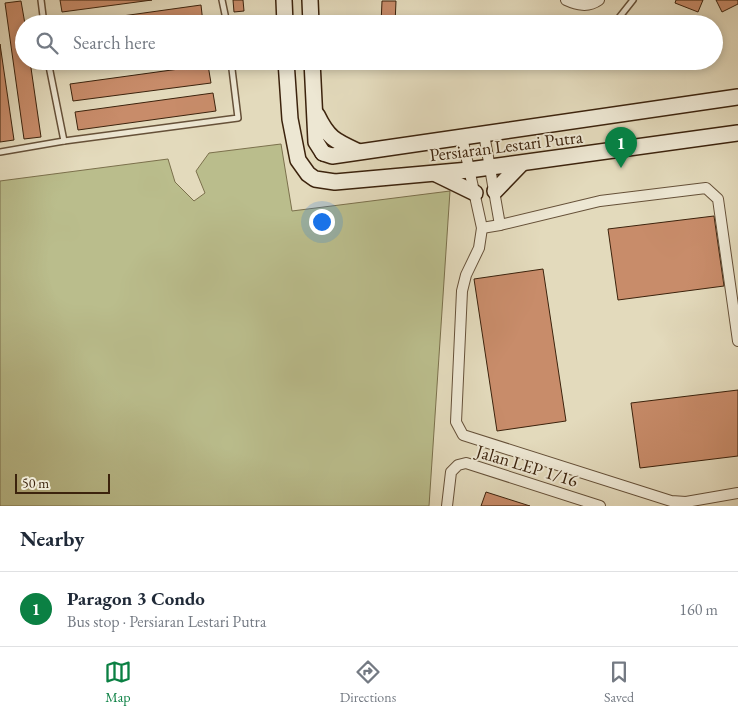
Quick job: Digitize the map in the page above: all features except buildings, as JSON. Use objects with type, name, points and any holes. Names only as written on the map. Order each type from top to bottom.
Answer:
[{"type":"street","points":[[284,0],[285,15]]},
{"type":"street","points":[[310,0],[311,15]]},
{"type":"street","points":[[566,0],[580,6],[599,0]]},
{"type":"street","points":[[287,70],[290,119],[298,160],[308,174],[322,153],[316,142],[312,70]]},
{"type":"street","name":"Persiaran Lestari Putra","points":[[322,153],[332,156],[738,97]]},
{"type":"street","points":[[314,109],[324,130],[330,136],[357,151]]},
{"type":"street","name":"Persiaran Lestari Putra","points":[[308,174],[320,181],[335,182],[435,174],[738,133]]},
{"type":"street","points":[[484,134],[500,225]]},
{"type":"street","points":[[462,137],[482,228],[479,248],[466,275],[462,291],[456,422],[463,435],[671,501],[686,502],[738,494]]},
{"type":"street","points":[[495,191],[520,164]]},
{"type":"street","points":[[435,174],[475,193]]},
{"type":"street","points":[[482,228],[600,201],[706,188],[718,199],[738,341]]},
{"type":"street","name":"Jalan LEP 1/16","points":[[447,506],[451,472],[458,466],[466,463],[600,506]]},
{"type":"lane","points":[[41,0],[43,15]]},
{"type":"lane","points":[[222,0],[225,15]]},
{"type":"lane","points":[[621,15],[633,0]]},
{"type":"lane","points":[[50,70],[64,142]]},
{"type":"lane","points":[[0,152],[238,118],[232,70]]},
{"type":"green space","points":[[281,144],[292,211],[450,191],[429,506],[0,506],[0,181],[168,159],[175,182],[194,201],[205,193],[196,171],[209,153]]},
{"type":"place","name":"Paragon 3 Condo","points":[[621,168]]}]
